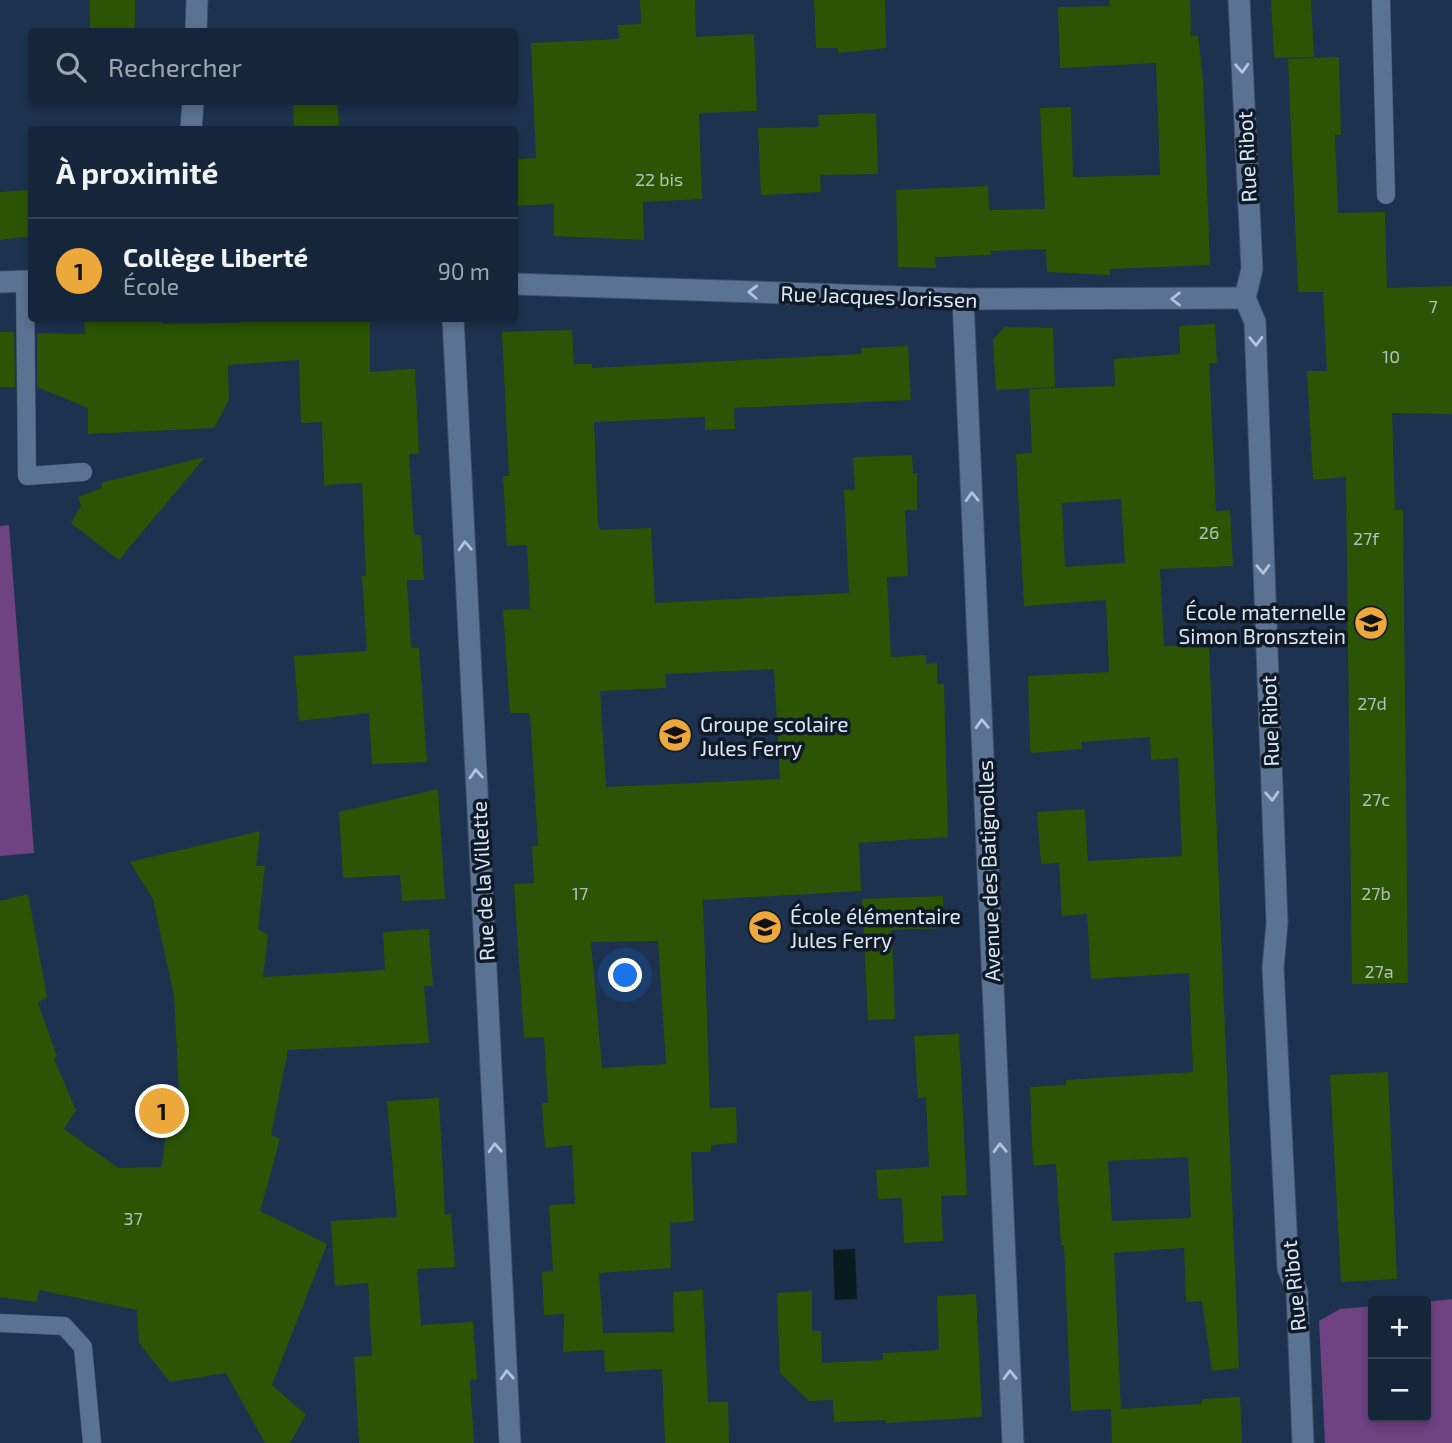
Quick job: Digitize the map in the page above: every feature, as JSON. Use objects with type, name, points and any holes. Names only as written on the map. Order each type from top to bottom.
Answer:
[{"type":"street","points":[[196,28],[197,0]]},
{"type":"street","name":"Rue Ribot","points":[[1239,0],[1252,269],[1245,298],[1255,322],[1277,922],[1273,968],[1288,1268],[1297,1292],[1303,1443]]},
{"type":"street","points":[[191,126],[193,105]]},
{"type":"street","points":[[0,282],[28,281]]},
{"type":"street","name":"Rue Jacques Jorissen","points":[[518,284],[963,299],[1245,298]]},
{"type":"street","name":"Avenue des Batignolles","points":[[963,299],[1013,1443]]},
{"type":"street","name":"Rue de la Villette","points":[[453,322],[510,1443]]},
{"type":"lane","points":[[1381,0],[1386,195]]},
{"type":"lane","points":[[28,281],[27,476],[83,472]]},
{"type":"lane","points":[[0,1323],[64,1326],[79,1339],[83,1347],[92,1443]]},
{"type":"shaded area","points":[[9,525],[34,853],[0,856],[0,526]]},
{"type":"shaded area","points":[[855,1249],[857,1299],[835,1300],[833,1250]]},
{"type":"shaded area","points":[[1452,1299],[1452,1443],[1325,1443],[1319,1321],[1340,1309],[1368,1306],[1368,1422],[1431,1422],[1431,1301]]},
{"type":"building","points":[[90,0],[135,0],[135,28],[90,28]]},
{"type":"building","points":[[640,0],[695,0],[696,37],[754,34],[757,111],[699,113],[702,199],[643,202],[644,240],[554,236],[554,204],[518,206],[518,159],[536,158],[531,43],[619,39],[618,25],[641,24]]},
{"type":"building","points":[[814,0],[885,0],[886,48],[838,53],[838,48],[816,48]]},
{"type":"building","points":[[1109,0],[1190,0],[1191,36],[1198,36],[1203,80],[1210,265],[1110,269],[1110,275],[1047,272],[1046,249],[935,257],[936,268],[898,267],[896,190],[988,186],[989,210],[1045,209],[1040,108],[1071,107],[1073,177],[1160,175],[1156,63],[1060,68],[1058,7],[1110,6]]},
{"type":"building","points":[[1271,0],[1311,0],[1314,57],[1274,58]]},
{"type":"building","points":[[1339,57],[1341,135],[1335,135],[1338,213],[1385,212],[1387,288],[1452,286],[1452,414],[1392,413],[1395,510],[1403,510],[1408,983],[1352,984],[1346,477],[1313,480],[1307,371],[1327,371],[1323,292],[1298,292],[1288,59]]},
{"type":"building","points":[[293,105],[337,105],[340,126],[294,126]]},
{"type":"building","points":[[876,113],[878,174],[820,175],[821,192],[761,195],[758,128],[819,127],[818,115]]},
{"type":"building","points":[[28,190],[28,236],[0,240],[0,192]]},
{"type":"building","points":[[84,322],[370,322],[370,372],[415,369],[419,454],[409,454],[414,535],[421,535],[424,580],[407,580],[411,648],[419,648],[427,762],[372,764],[369,713],[299,721],[294,656],[367,651],[362,576],[366,576],[362,483],[324,485],[322,422],[301,423],[299,360],[228,365],[229,400],[214,428],[88,434],[88,408],[37,387],[37,333],[85,334]]},
{"type":"building","points":[[1215,324],[1217,363],[1209,363],[1216,511],[1230,510],[1233,566],[1160,569],[1164,646],[1209,645],[1239,1368],[1212,1371],[1202,1301],[1186,1302],[1184,1248],[1114,1253],[1121,1409],[1202,1404],[1202,1399],[1240,1397],[1242,1443],[1112,1443],[1111,1409],[1071,1411],[1064,1245],[1061,1245],[1056,1164],[1033,1166],[1030,1087],[1066,1085],[1066,1080],[1193,1072],[1189,973],[1091,979],[1087,914],[1062,916],[1059,863],[1041,864],[1037,812],[1085,809],[1088,861],[1182,856],[1178,758],[1151,760],[1150,737],[1081,742],[1082,749],[1032,753],[1030,750],[1028,676],[1109,672],[1106,600],[1024,606],[1016,454],[1032,453],[1029,389],[1115,386],[1114,359],[1180,354],[1179,326]],"holes":[[[1121,499],[1125,563],[1065,567],[1062,503]],[[1188,1157],[1191,1218],[1112,1221],[1108,1161]]]},
{"type":"building","points":[[1004,327],[1053,328],[1055,387],[996,390],[993,340]]},
{"type":"building","points":[[572,330],[574,364],[592,364],[592,368],[861,354],[861,348],[908,346],[911,400],[734,408],[735,429],[705,430],[705,417],[594,422],[598,526],[601,530],[651,528],[655,603],[849,593],[844,490],[855,490],[853,457],[912,455],[913,474],[917,473],[917,510],[905,510],[908,576],[887,577],[891,657],[926,655],[926,664],[937,663],[937,684],[944,684],[948,837],[859,843],[861,891],[703,900],[710,1108],[736,1107],[737,1143],[711,1145],[711,1152],[691,1152],[694,1221],[670,1223],[671,1268],[599,1273],[603,1333],[674,1332],[673,1292],[703,1290],[708,1402],[728,1402],[729,1443],[665,1443],[662,1369],[605,1372],[604,1350],[563,1352],[564,1314],[544,1315],[542,1272],[553,1271],[549,1205],[575,1204],[572,1145],[545,1148],[542,1103],[548,1103],[544,1037],[524,1038],[514,884],[534,883],[532,846],[538,846],[530,713],[510,713],[503,610],[530,609],[527,545],[507,546],[503,476],[509,476],[502,332]],"holes":[[[774,669],[780,779],[606,787],[600,691],[666,688],[665,674]],[[658,941],[666,1064],[602,1068],[591,942]]]},
{"type":"building","points":[[0,332],[14,332],[15,387],[0,387]]},
{"type":"building","points":[[205,457],[119,560],[71,523],[81,506],[78,497],[102,488],[101,483]]},
{"type":"building","points":[[438,789],[445,899],[402,901],[400,875],[343,878],[339,812]]},
{"type":"building","points":[[260,831],[256,866],[265,866],[258,929],[268,935],[263,977],[385,970],[383,932],[429,929],[433,986],[424,986],[429,1043],[288,1050],[271,1135],[280,1139],[260,1211],[327,1244],[272,1385],[306,1415],[290,1443],[265,1443],[226,1373],[170,1382],[139,1343],[137,1310],[39,1290],[37,1302],[0,1297],[0,901],[28,894],[47,997],[38,1003],[57,1056],[54,1059],[76,1110],[64,1129],[118,1168],[162,1167],[166,1131],[181,1129],[174,996],[153,899],[130,862]]},
{"type":"building","points":[[943,896],[944,928],[892,930],[895,1019],[868,1020],[862,899]]},
{"type":"building","points":[[959,1034],[967,1195],[941,1196],[943,1241],[904,1243],[902,1198],[878,1199],[876,1170],[929,1167],[926,1097],[918,1098],[914,1036]]},
{"type":"building","points":[[1388,1072],[1397,1279],[1341,1282],[1330,1075]]},
{"type":"building","points":[[439,1098],[445,1215],[451,1214],[455,1267],[417,1269],[421,1325],[473,1322],[477,1379],[470,1380],[474,1443],[359,1443],[354,1357],[372,1356],[368,1283],[335,1286],[331,1221],[397,1217],[387,1101]]},
{"type":"building","points":[[812,1291],[812,1331],[821,1331],[822,1363],[883,1360],[883,1353],[939,1350],[937,1296],[976,1294],[982,1417],[886,1423],[886,1420],[834,1422],[833,1400],[809,1401],[780,1373],[777,1293]]},
{"type":"place","name":"École maternelle Simon Bronsztein","points":[[1371,623]]},
{"type":"place","name":"Groupe scolaire Jules Ferry","points":[[675,735]]},
{"type":"place","name":"École élémentaire Jules Ferry","points":[[765,927]]},
{"type":"place","name":"Collège Liberté","points":[[162,1111]]}]
